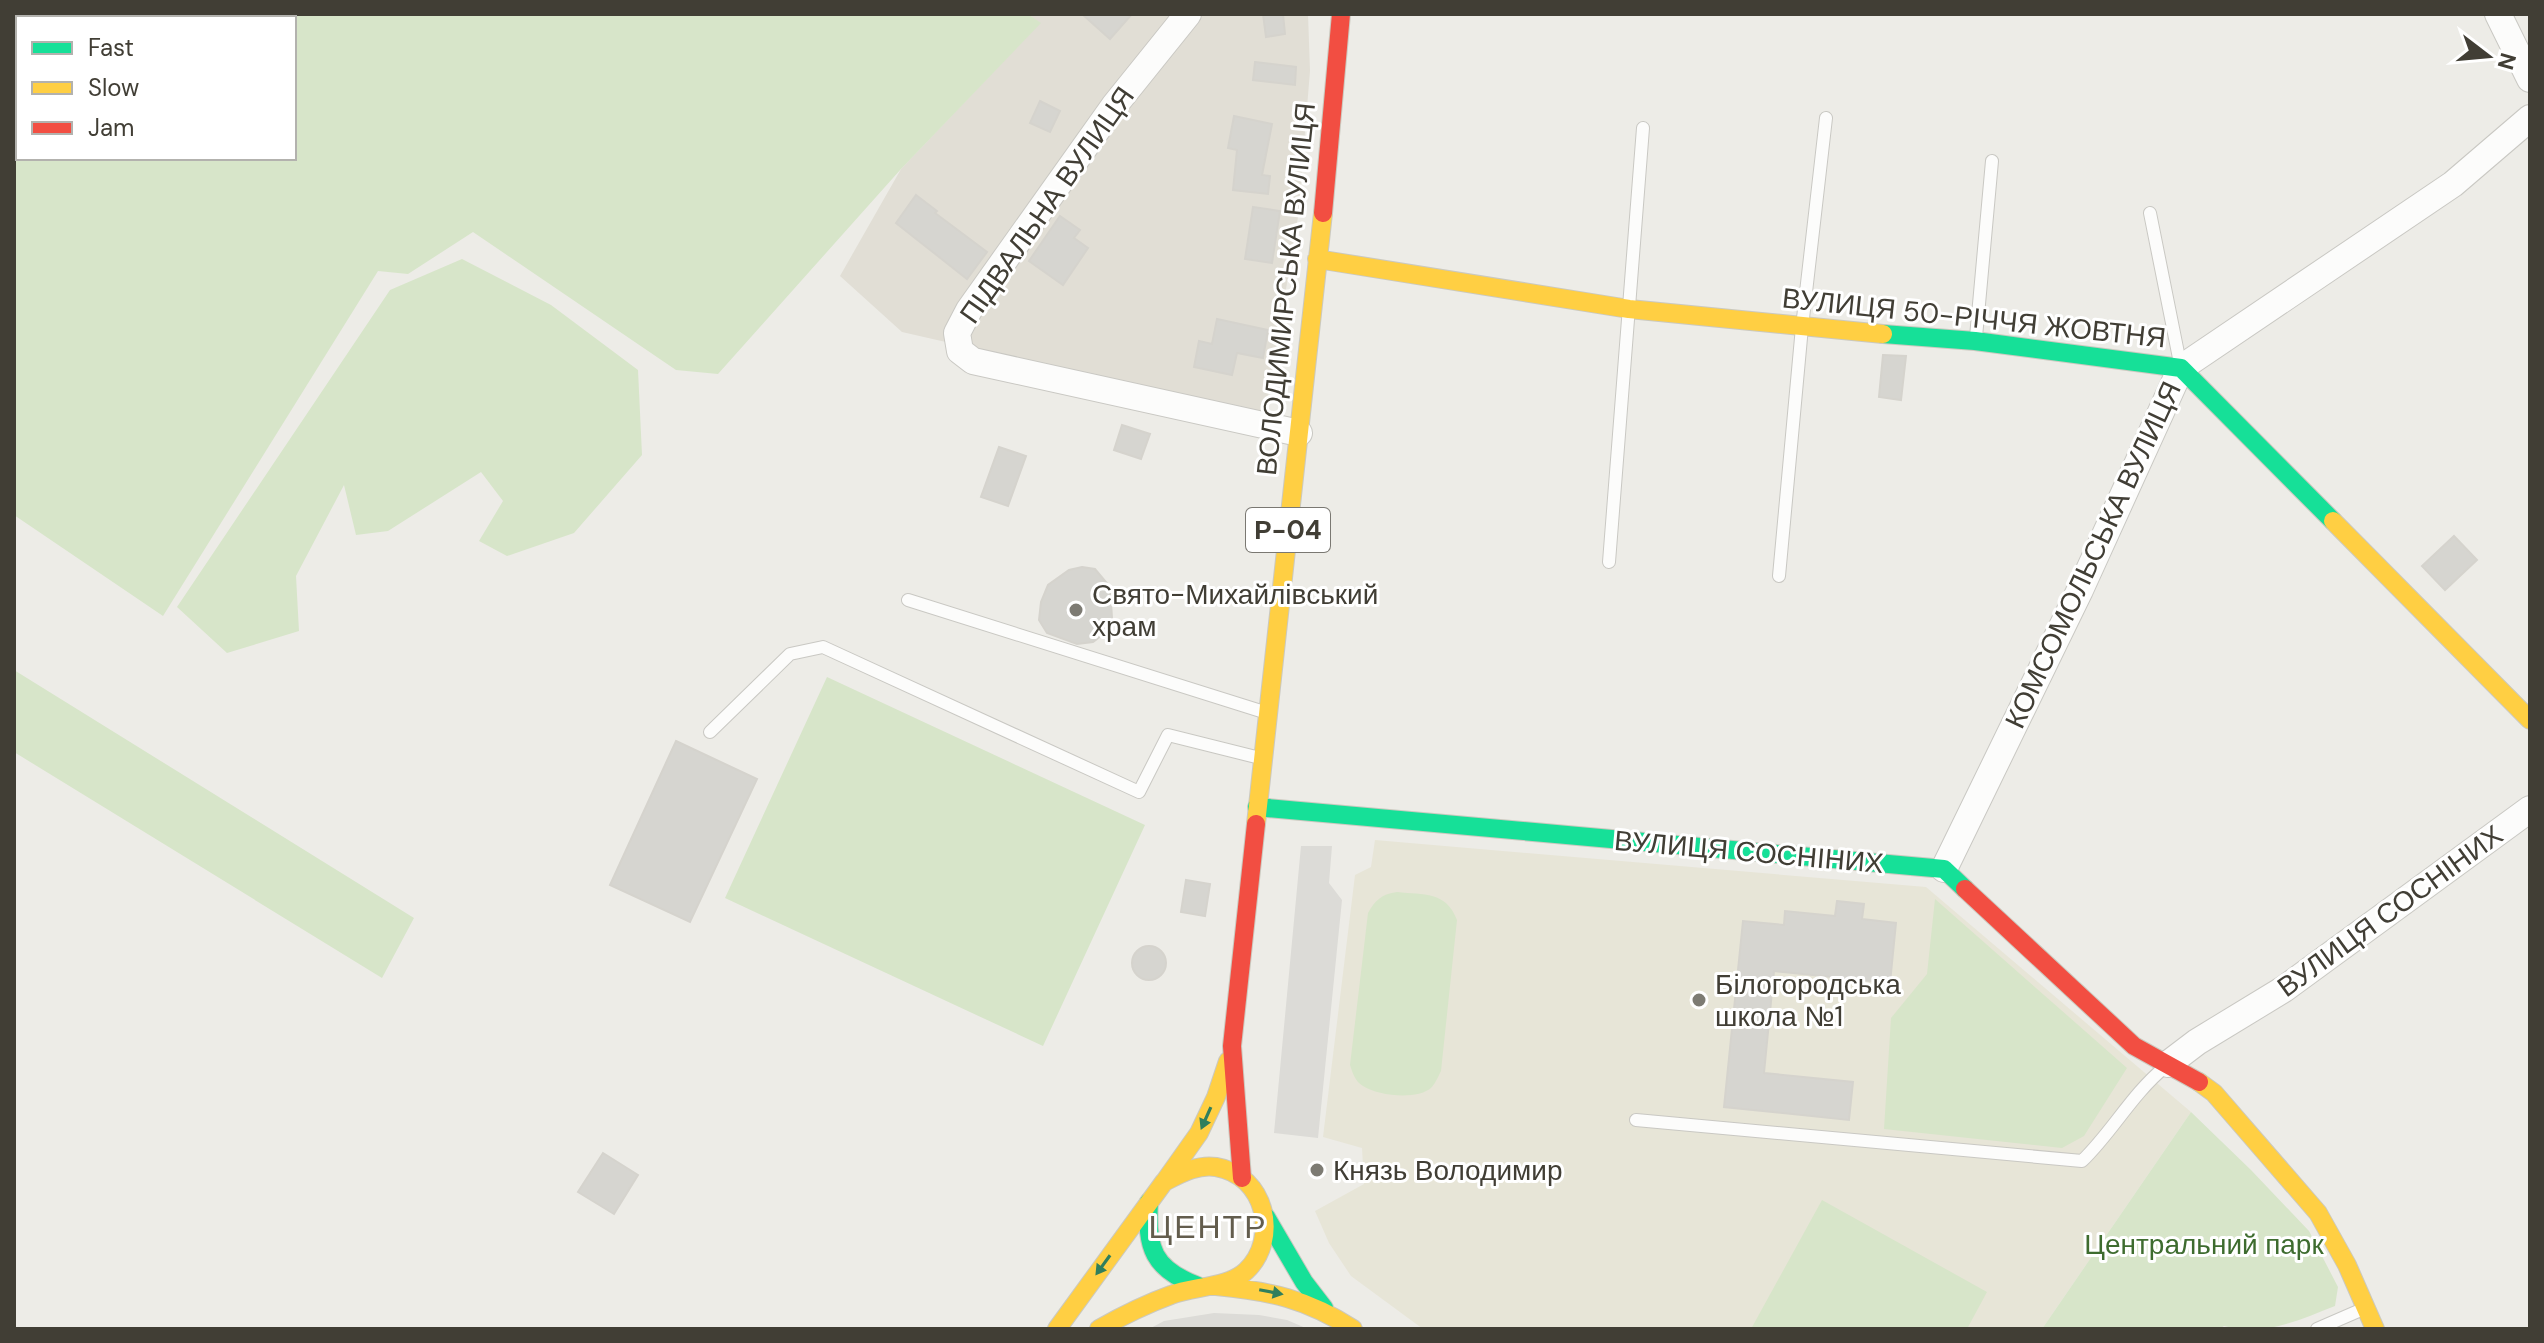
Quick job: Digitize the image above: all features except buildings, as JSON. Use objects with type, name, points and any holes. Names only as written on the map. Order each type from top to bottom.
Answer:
[{"type":"street","name":"ПІДВАЛЬНА ВУЛИЦЯ","points":[[1188,14],[1114,106],[969,310],[957,333],[960,351],[973,361],[1299,433]]},
{"type":"street","name":"ВОЛОДИМИРСЬКА ВУЛИЦЯ","points":[[1242,1178],[1232,1046],[1332,134],[1341,14]]},
{"type":"street","points":[[2498,14],[2530,79]]},
{"type":"street","name":"КОМСОМОЛЬСЬКА ВУЛИЦЯ","points":[[1944,869],[2080,590],[2181,368],[2453,184],[2530,118]]},
{"type":"street","name":"ВУЛИЦЯ 50-РІЧЧЯ ЖОВТНЯ","points":[[1317,259],[1629,309],[1975,341],[2181,368],[2530,720]]},
{"type":"street","name":"ВУЛИЦЯ СОСНІНИХ","points":[[1257,807],[1944,869]]},
{"type":"street","name":"ВУЛИЦЯ СОСНІНИХ","points":[[2168,1064],[2197,1042],[2284,989],[2530,809]]},
{"type":"street","points":[[1944,869],[2134,1046],[2195,1079],[2214,1093],[2318,1213],[2347,1265],[2375,1329]]},
{"type":"street","name":"ВОЛОДИМИРСЬКА ВУЛИЦЯ","points":[[1164,1182],[1199,1133],[1216,1097],[1232,1046]]},
{"type":"street","points":[[1164,1182],[1194,1166],[1220,1167],[1242,1178]]},
{"type":"street","name":"Р-04","points":[[1242,1178],[1254,1190],[1266,1217]]},
{"type":"street","name":"Р-04","points":[[1057,1329],[1164,1182]]},
{"type":"street","points":[[1149,1202],[1147,1238],[1152,1254],[1171,1275],[1207,1286],[1258,1289],[1288,1295],[1324,1308],[1353,1329]]},
{"type":"street","points":[[1099,1329],[1153,1301],[1233,1280],[1249,1270],[1259,1256],[1266,1237],[1266,1217]]},
{"type":"street","points":[[1266,1217],[1304,1282],[1324,1308]]},
{"type":"lane","points":[[1779,576],[1802,327],[1826,118]]},
{"type":"lane","points":[[1609,562],[1643,128]]},
{"type":"lane","points":[[1975,341],[1992,161]]},
{"type":"lane","points":[[2150,213],[2181,368]]},
{"type":"lane","points":[[908,600],[1267,713]]},
{"type":"lane","points":[[710,732],[790,654],[823,647],[1139,792],[1168,735],[1263,759]]},
{"type":"lane","points":[[1636,1120],[2082,1161],[2143,1086],[2168,1064]]},
{"type":"lane","points":[[2317,1329],[2366,1308]]},
{"type":"shaded area","points":[[1028,14],[1308,14],[1310,71],[1298,217],[1265,415],[902,332],[840,276],[901,169],[1040,23]]},
{"type":"shaded area","name":"Білогородська школа №1","points":[[1375,840],[1926,887],[2191,1112],[2042,1329],[1423,1329],[1351,1276],[1329,1243],[1315,1211],[1364,1184],[1362,1148],[1323,1137],[1355,875],[1371,867]]},
{"type":"shaded area","points":[[1301,846],[1332,846],[1329,883],[1342,900],[1318,1138],[1274,1133]]},
{"type":"shaded area","points":[[1214,1313],[1259,1315],[1287,1320],[1308,1329],[1149,1329],[1164,1321]]},
{"type":"green space","points":[[14,14],[1028,14],[1041,23],[901,169],[718,374],[676,370],[473,232],[408,274],[378,271],[163,616],[14,515]]},
{"type":"green space","points":[[462,259],[551,305],[638,370],[642,455],[574,533],[507,556],[479,541],[503,501],[481,472],[388,531],[356,535],[344,485],[296,576],[299,631],[227,653],[177,607],[390,290]]},
{"type":"green space","points":[[14,670],[414,918],[382,978],[14,752]]},
{"type":"green space","points":[[827,677],[1145,825],[1043,1046],[725,898]]},
{"type":"green space","points":[[1397,892],[1440,899],[1457,920],[1441,1071],[1431,1088],[1407,1095],[1378,1092],[1363,1086],[1356,1080],[1350,1065],[1368,913],[1380,898]]},
{"type":"green space","points":[[1935,899],[2127,1068],[2084,1136],[2062,1148],[1884,1129],[1891,1018],[1927,974]]},
{"type":"green space","name":"Центральний парк","points":[[2191,1112],[2309,1231],[2338,1287],[2335,1306],[2267,1328],[2042,1329]]},
{"type":"green space","points":[[1822,1200],[1987,1292],[1967,1329],[1751,1329]]},
{"type":"traffic: fast","points":[[1883,334],[1975,341],[2181,368],[2333,521]]},
{"type":"traffic: fast","points":[[1257,807],[1944,869],[1965,889]]},
{"type":"traffic: fast","points":[[1149,1202],[1149,1232],[1156,1255],[1171,1272],[1198,1286]]},
{"type":"traffic: fast","points":[[1266,1217],[1304,1282],[1324,1308]]},
{"type":"traffic: slow","points":[[1256,824],[1323,213]]},
{"type":"traffic: slow","points":[[1317,259],[1629,309],[1883,334]]},
{"type":"traffic: slow","points":[[2333,521],[2530,720]]},
{"type":"traffic: slow","points":[[1165,1181],[1199,1133],[1228,1061]]},
{"type":"traffic: slow","points":[[2199,1082],[2214,1093],[2318,1213],[2347,1265],[2375,1329]]},
{"type":"traffic: slow","points":[[1057,1329],[1164,1182],[1189,1170],[1209,1166],[1233,1172],[1247,1182],[1256,1195],[1265,1226],[1257,1258],[1246,1271],[1230,1281],[1180,1292],[1134,1310],[1099,1329]]},
{"type":"traffic: slow","points":[[1216,1286],[1288,1298],[1320,1310],[1353,1329]]},
{"type":"traffic: jam","points":[[1323,213],[1341,14]]},
{"type":"traffic: jam","points":[[1242,1178],[1232,1046],[1256,824]]},
{"type":"traffic: jam","points":[[1965,889],[2134,1046],[2199,1082]]},
{"type":"place","name":"Свято-Михайлівський храм","points":[[1076,610]]},
{"type":"place","name":"Білогородська школа №1","points":[[1699,1000]]},
{"type":"place","name":"Князь Володимир","points":[[1317,1170]]},
{"type":"district","name":"ЦЕНТР","points":[[1208,1227]]}]
